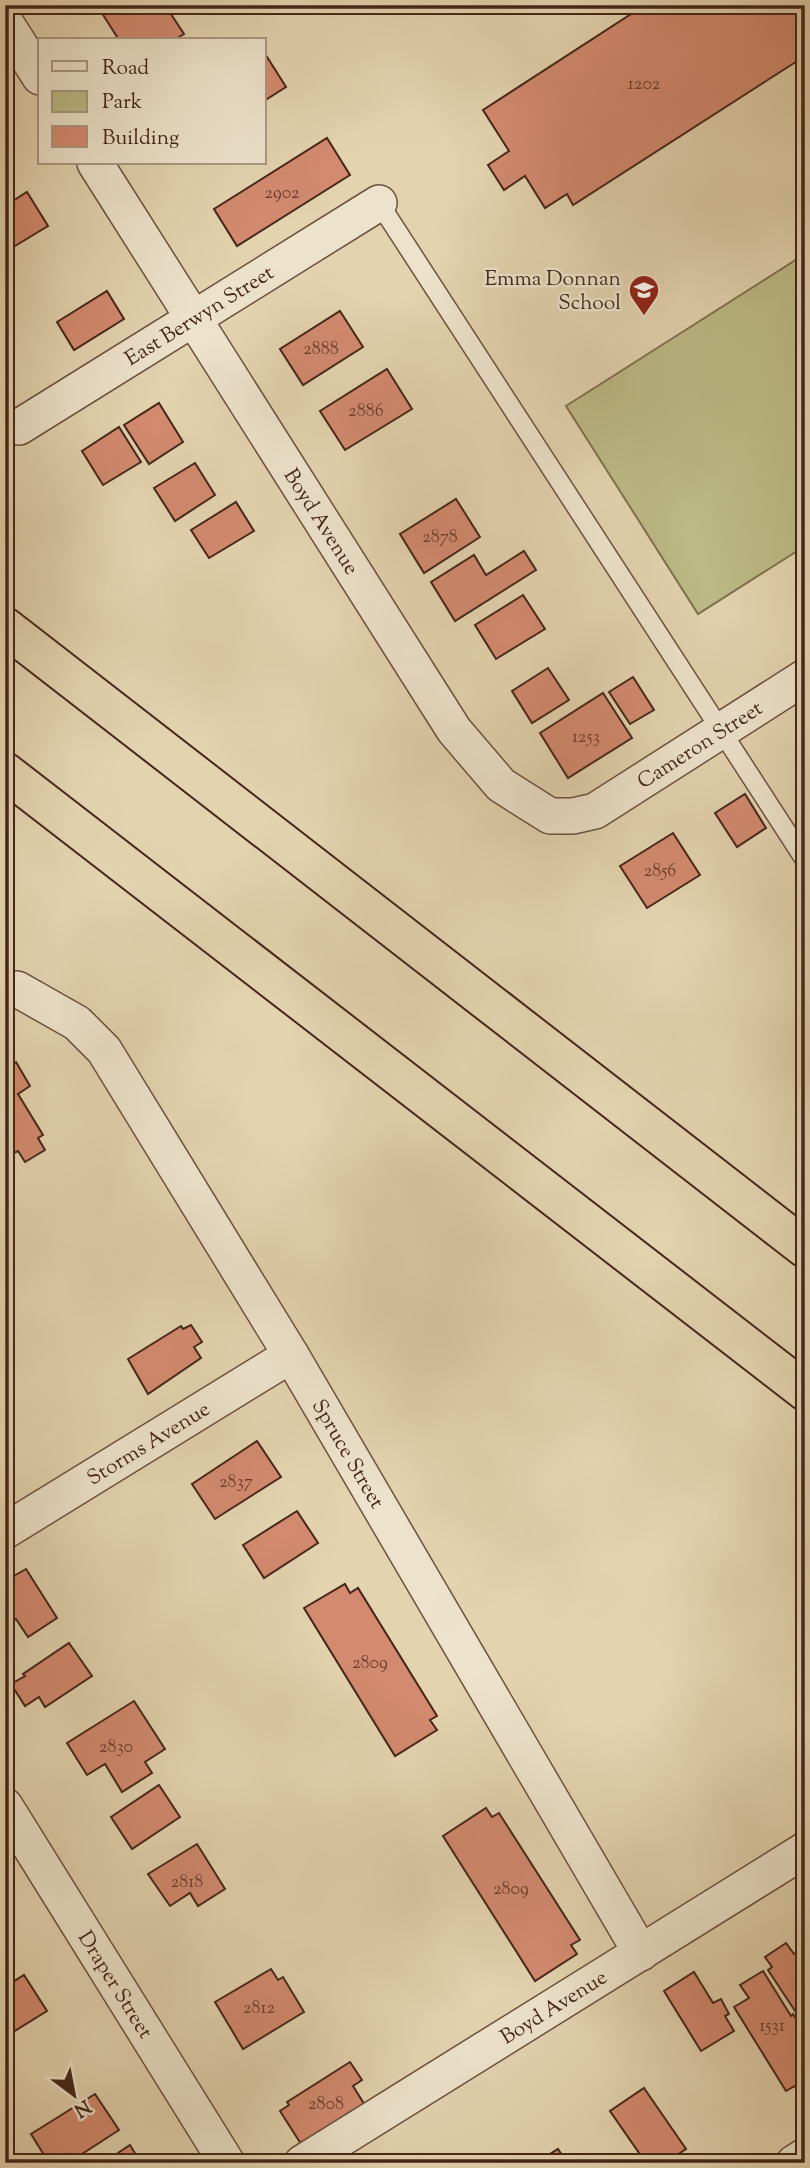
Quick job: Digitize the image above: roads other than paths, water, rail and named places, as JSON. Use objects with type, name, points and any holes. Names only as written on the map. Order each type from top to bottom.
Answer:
[{"type":"highway","points":[[5,627],[805,1248]]},
{"type":"highway","points":[[5,772],[805,1391]]},
{"type":"street","points":[[5,22],[38,74]]},
{"type":"street","name":"Boyd Avenue","points":[[95,164],[454,730],[501,785],[550,816],[573,816],[595,811]]},
{"type":"street","name":"East Berwyn Street","points":[[19,426],[379,203]]},
{"type":"street","name":"Cameron Street","points":[[595,811],[805,677]]},
{"type":"street","name":"Spruce Street","points":[[17,989],[77,1023],[104,1050],[291,1355],[641,1953]]},
{"type":"street","name":"Storms Avenue","points":[[5,1531],[291,1355]]},
{"type":"street","name":"Draper Street","points":[[5,1806],[227,2163]]},
{"type":"street","name":"Boyd Avenue","points":[[302,2163],[805,1850]]},
{"type":"street","points":[[794,2163],[805,2156]]},
{"type":"lane","points":[[379,203],[805,860]]},
{"type":"place","name":"Emma Donnan School","points":[[644,317]]}]
